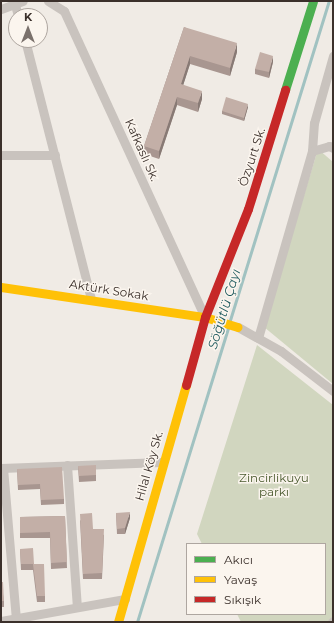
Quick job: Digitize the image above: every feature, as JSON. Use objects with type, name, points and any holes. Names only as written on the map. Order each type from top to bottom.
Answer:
[{"type":"street","name":"Kafkaslı Sk.","points":[[48,1],[64,11],[209,317]]},
{"type":"street","name":"Özyurt Sk.","points":[[209,317],[248,209],[313,1]]},
{"type":"street","points":[[1,9],[18,2]]},
{"type":"street","points":[[27,48],[91,298]]},
{"type":"street","points":[[333,56],[314,123],[312,151],[258,338],[333,391]]},
{"type":"street","points":[[312,151],[329,146],[333,148]]},
{"type":"street","points":[[1,155],[55,155]]},
{"type":"street","name":"Aktürk Sokak","points":[[1,287],[91,298],[209,317],[238,327],[258,338]]},
{"type":"street","name":"Hilal Köy Sk.","points":[[118,622],[162,462],[209,317]]},
{"type":"street","points":[[16,619],[2,468],[162,462]]},
{"type":"street","points":[[67,465],[77,607]]},
{"type":"street","points":[[1,621],[125,599]]},
{"type":"green space","points":[[318,149],[333,162],[333,384],[264,327]]},
{"type":"green space","name":"Zincirlikuyu parkı","points":[[257,345],[333,405],[333,622],[241,622],[238,615],[326,615],[326,543],[202,543],[197,534]]},
{"type":"building","points":[[184,27],[237,43],[230,68],[190,56],[181,84],[202,91],[198,103],[177,97],[159,151],[144,146]]},
{"type":"building","points":[[260,52],[273,56],[269,72],[255,69]]},
{"type":"building","points":[[226,97],[248,104],[244,118],[222,111]]},
{"type":"building","points":[[96,465],[96,475],[79,476],[78,466]]},
{"type":"building","points":[[62,467],[64,499],[41,500],[40,484],[18,485],[17,469]]},
{"type":"building","points":[[130,512],[125,528],[117,529],[116,513]]},
{"type":"building","points":[[92,513],[93,529],[104,529],[102,573],[83,574],[80,514]]},
{"type":"building","points":[[65,516],[67,562],[51,563],[50,532],[20,533],[20,517]]},
{"type":"building","points":[[33,548],[34,564],[44,564],[45,596],[37,596],[33,564],[21,564],[20,549]]},
{"type":"building","points":[[1,582],[3,582],[4,601],[1,601]]},
{"type":"waterway","name":"Söğütlü Çayı","points":[[230,320],[329,1]]},
{"type":"waterway","name":"Söğütlü Çayı","points":[[137,622],[228,328]]},
{"type":"traffic: fast","points":[[285,90],[313,1]]},
{"type":"traffic: slow","points":[[1,287],[205,317],[238,327]]},
{"type":"traffic: slow","points":[[118,622],[186,385]]},
{"type":"traffic: jam","points":[[186,385],[205,317],[248,209],[285,90]]}]
